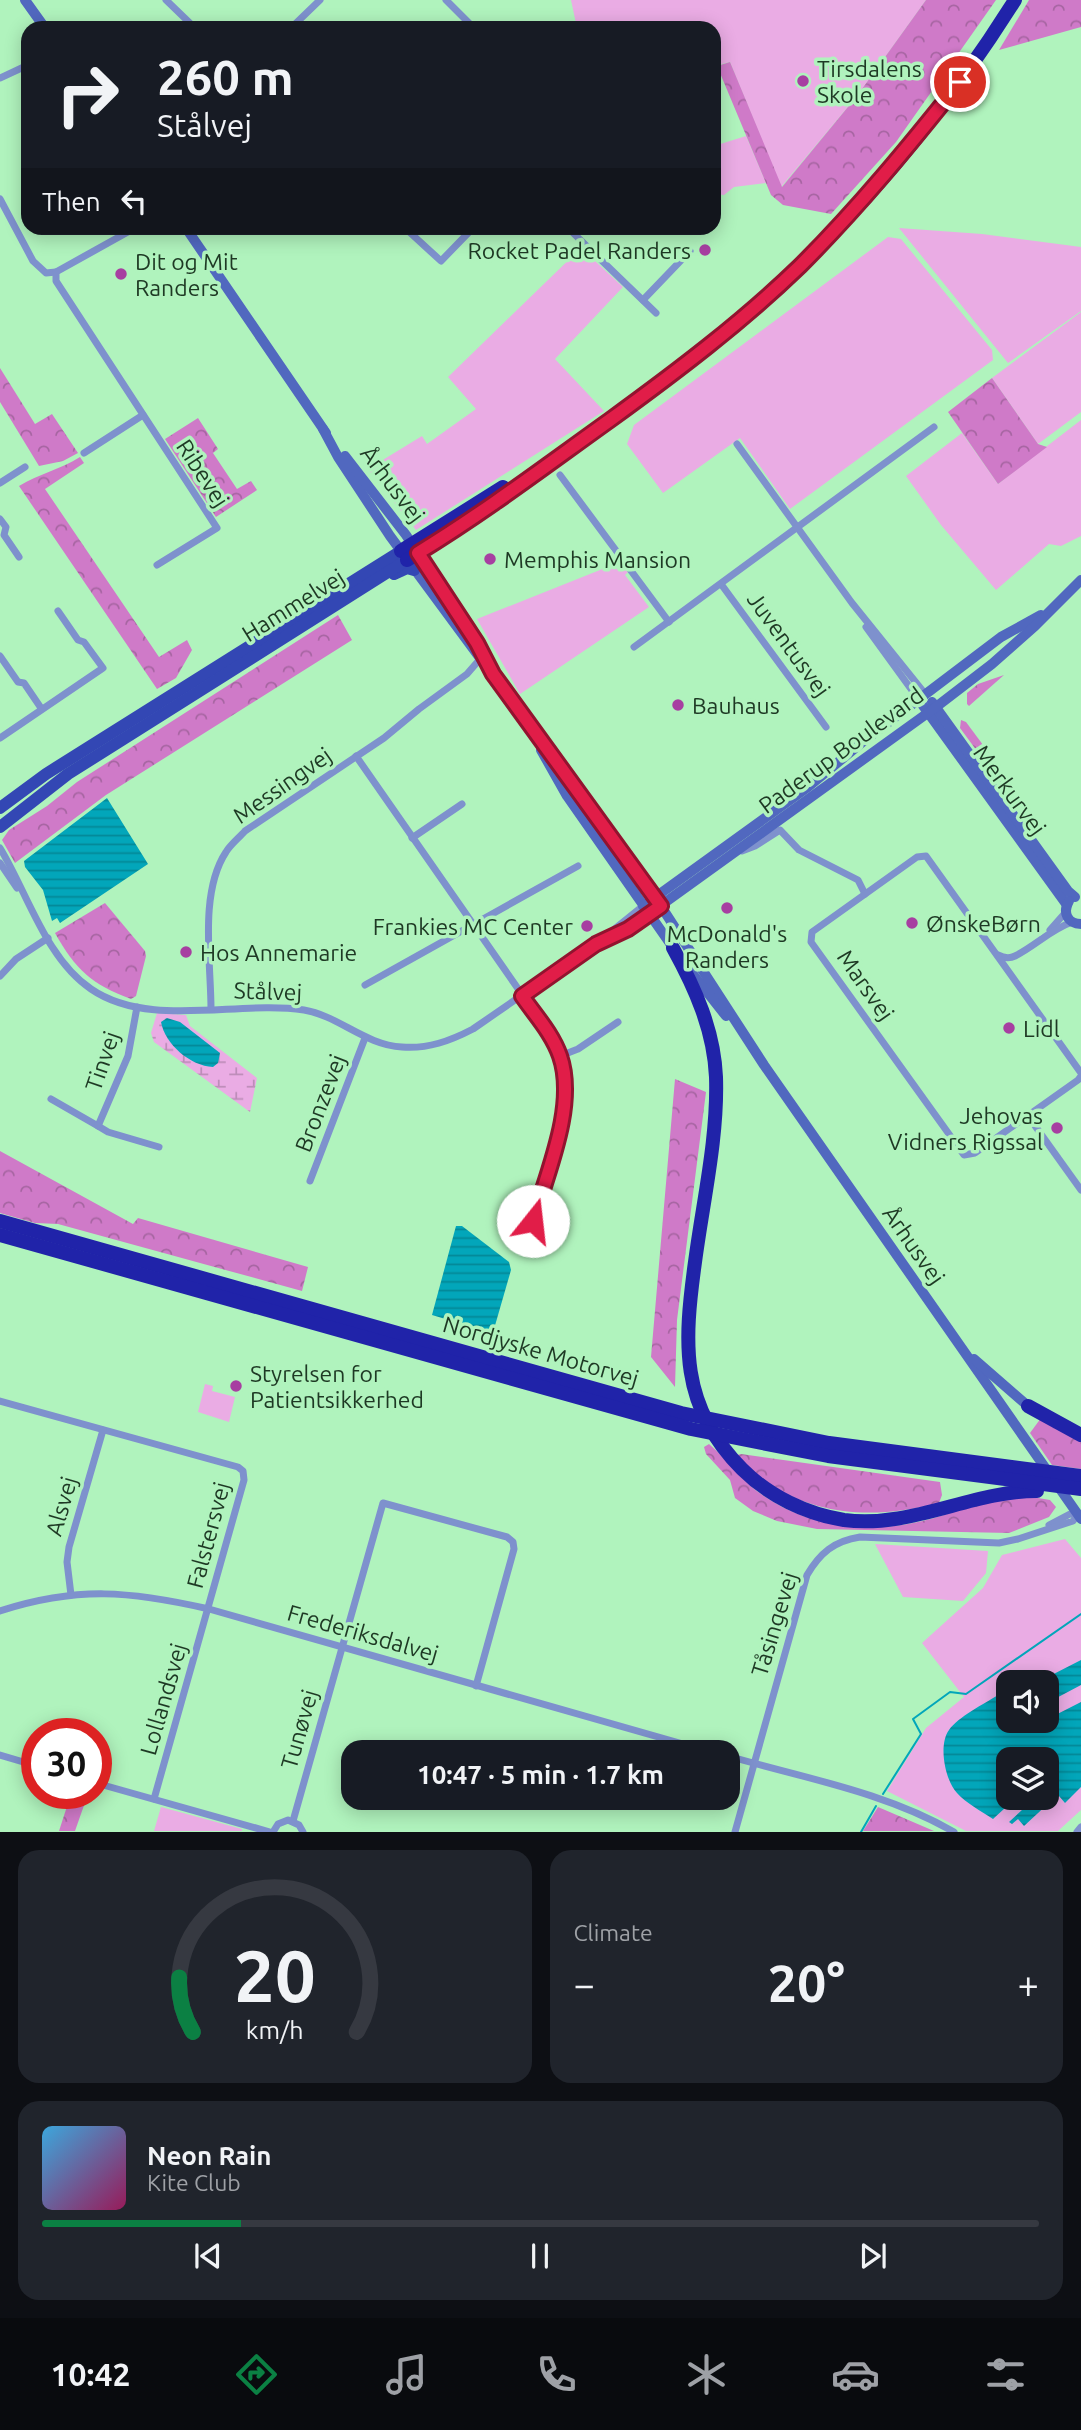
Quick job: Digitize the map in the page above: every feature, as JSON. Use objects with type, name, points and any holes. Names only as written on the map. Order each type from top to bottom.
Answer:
[{"type":"highway","name":"Hammelvej","points":[[409,552],[492,505],[718,339],[788,277],[839,226],[910,146],[977,61],[1015,0]]},
{"type":"highway","name":"Hammelvej","points":[[409,552],[506,485],[609,420]]},
{"type":"highway","points":[[673,947],[701,1007],[714,1059],[714,1115],[686,1342],[697,1399],[726,1452],[745,1472],[777,1497],[803,1509],[844,1520],[901,1519],[978,1498],[1018,1491],[1081,1494]]},
{"type":"highway","name":"Nordjyske Motorvej","points":[[0,1221],[681,1413],[841,1444],[1081,1476]]},
{"type":"highway","name":"Nordjyske Motorvej","points":[[0,1235],[691,1429],[851,1459],[1081,1489]]},
{"type":"highway","points":[[1028,1406],[1081,1435]]},
{"type":"main road","points":[[25,0],[40,21]]},
{"type":"main road","name":"Århusvej","points":[[191,235],[480,659],[646,883],[650,906],[673,947],[764,1065]]},
{"type":"main road","name":"Århusvej","points":[[323,429],[356,484],[477,643],[493,674]]},
{"type":"main road","name":"Hammelvej","points":[[0,827],[68,774],[314,617],[409,552]]},
{"type":"main road","name":"Hammelvej","points":[[0,808],[46,774],[409,552]]},
{"type":"main road","name":"Paderup Boulevard","points":[[650,906],[672,898],[932,710],[992,664],[1081,580]]},
{"type":"main road","name":"Paderup Boulevard","points":[[650,906],[1001,637],[1049,610]]},
{"type":"main road","name":"Merkurvej","points":[[922,698],[1068,891],[1074,910]]},
{"type":"main road","name":"Århusvej","points":[[525,719],[566,796],[716,989],[764,1065],[1078,1515]]},
{"type":"main road","points":[[646,883],[651,886],[662,885],[771,814]]},
{"type":"main road","points":[[672,898],[672,907],[716,989]]},
{"type":"main road","points":[[953,1337],[996,1380],[1028,1406]]},
{"type":"street","points":[[166,0],[188,21]]},
{"type":"street","points":[[298,21],[320,0]]},
{"type":"street","points":[[446,0],[467,21]]},
{"type":"street","points":[[0,78],[21,68]]},
{"type":"street","points":[[0,199],[33,261],[46,273],[56,272],[122,235]]},
{"type":"street","points":[[413,235],[441,261],[466,235]]},
{"type":"street","points":[[575,235],[656,313]]},
{"type":"street","points":[[643,300],[690,251]]},
{"type":"street","name":"Ribevej","points":[[56,272],[56,281],[216,528],[158,565]]},
{"type":"street","points":[[84,453],[143,415]]},
{"type":"street","name":"Juventusvej","points":[[634,647],[934,427]]},
{"type":"street","points":[[737,444],[852,603],[887,658],[922,698]]},
{"type":"street","points":[[1,479],[25,467]]},
{"type":"street","points":[[560,475],[669,622]]},
{"type":"street","points":[[0,519],[6,527],[4,535],[19,557]]},
{"type":"street","name":"Juventusvej","points":[[721,584],[825,727]]},
{"type":"street","points":[[0,738],[103,668],[84,642],[78,640],[58,611]]},
{"type":"street","points":[[0,656],[18,682],[24,683],[41,708]]},
{"type":"street","name":"Messingvej","points":[[211,1009],[210,897],[220,863],[227,851],[251,826],[384,738],[467,674],[480,659]]},
{"type":"street","name":"Messingvej","points":[[356,757],[551,1036],[560,1056]]},
{"type":"street","points":[[412,838],[463,804]]},
{"type":"street","points":[[734,854],[755,846],[779,830],[799,850],[858,880],[864,894]]},
{"type":"street","name":"Stålvej","points":[[0,848],[31,908],[63,961],[89,989],[106,998],[137,1007],[290,1008],[313,1012],[365,1038],[403,1048],[429,1046],[455,1039],[522,996],[650,906]]},
{"type":"street","name":"Marsvej","points":[[926,856],[998,956],[1081,1074],[1078,1080],[1028,1116],[972,1155],[965,1156],[810,939],[814,930],[864,894],[917,857],[926,856]]},
{"type":"street","name":"Stålvej","points":[[0,863],[31,908]]},
{"type":"street","points":[[365,985],[578,866]]},
{"type":"street","name":"Stålvej","points":[[596,944],[628,929],[650,906]]},
{"type":"street","name":"Merkurvej","points":[[1014,957],[1074,910]]},
{"type":"street","points":[[0,976],[16,959],[48,938]]},
{"type":"street","points":[[998,956],[1014,957],[1011,974]]},
{"type":"street","name":"Tinvej","points":[[98,1126],[128,1056],[137,1007]]},
{"type":"street","points":[[533,1221],[562,1119],[564,1077],[560,1056],[578,1049],[618,1022]]},
{"type":"street","name":"Bronzevej","points":[[310,1181],[365,1038]]},
{"type":"street","name":"Tinvej","points":[[51,1099],[108,1132],[159,1147]]},
{"type":"street","points":[[1028,1116],[1081,1190]]},
{"type":"street","points":[[0,1401],[103,1430]]},
{"type":"street","name":"Falstersvej","points":[[103,1430],[238,1467],[243,1471],[244,1480],[209,1609]]},
{"type":"street","name":"Alsvej","points":[[71,1595],[67,1562],[69,1547],[103,1430]]},
{"type":"street","name":"Tunøvej","points":[[293,1821],[383,1503],[507,1537],[513,1542],[514,1549],[476,1686]]},
{"type":"street","name":"Tåsingevej","points":[[734,1832],[807,1574],[817,1558],[845,1539],[860,1537],[999,1543],[1040,1531],[1070,1514],[1078,1515]]},
{"type":"street","name":"Frederiksdalvej","points":[[0,1611],[71,1595],[133,1594],[158,1597],[209,1609],[668,1740]]},
{"type":"street","name":"Lollandsvej","points":[[154,1799],[209,1609]]},
{"type":"street","points":[[0,1755],[21,1761]]},
{"type":"street","points":[[740,1760],[891,1802],[928,1817],[954,1832]]},
{"type":"street","points":[[112,1787],[272,1832],[282,1821],[293,1821],[303,1832]]},
{"type":"street","points":[[1077,1832],[1081,1828]]},
{"type":"green space","name":"Tirsdalens Skole","points":[[571,0],[926,0],[857,96],[781,187],[730,62],[721,64],[721,21],[576,21]]},
{"type":"green space","points":[[926,0],[996,0],[896,142],[831,214],[783,205],[771,195],[721,75],[721,65],[730,62],[782,187],[857,96]]},
{"type":"green space","points":[[1029,0],[1081,0],[1081,27],[999,50]]},
{"type":"green space","points":[[746,136],[766,183],[734,187],[721,195],[721,144]]},
{"type":"green space","points":[[899,228],[982,234],[1081,247],[1081,311],[1008,363]]},
{"type":"green space","points":[[888,237],[901,239],[992,350],[993,360],[790,509],[740,438],[663,493],[627,444],[634,425]]},
{"type":"green space","points":[[581,248],[623,287],[555,359],[604,411],[416,530],[368,469],[422,436],[427,444],[476,409],[448,377]]},
{"type":"green space","points":[[1081,312],[1081,412],[1038,444],[992,378]]},
{"type":"green space","points":[[0,368],[35,424],[52,414],[78,453],[63,461],[39,466],[0,402]]},
{"type":"green space","points":[[992,378],[1038,444],[1047,447],[998,484],[948,412]]},
{"type":"green space","points":[[198,418],[218,449],[213,453],[237,489],[251,481],[257,490],[216,517],[165,439]]},
{"type":"green space","points":[[1081,420],[1081,536],[1061,546],[1049,544],[996,590],[941,525],[906,476],[962,433],[998,484]]},
{"type":"green space","points":[[80,457],[84,463],[45,489],[159,657],[187,640],[192,650],[176,678],[157,689],[19,486]]},
{"type":"green space","points":[[620,562],[628,572],[625,575],[649,607],[520,694],[477,619]]},
{"type":"green space","points":[[338,615],[352,640],[106,795],[15,863],[2,840],[9,830],[47,806],[77,782]]},
{"type":"green space","points":[[1004,675],[969,706],[967,704],[967,693],[978,684]]},
{"type":"green space","points":[[961,720],[966,722],[1015,788],[1008,793],[960,728]]},
{"type":"green space","points":[[105,903],[145,951],[136,996],[131,999],[105,988],[86,974],[70,957],[55,933]]},
{"type":"green space","points":[[157,1013],[186,1015],[190,1026],[257,1078],[250,1112],[154,1042],[151,1033]]},
{"type":"green space","points":[[675,1079],[706,1092],[677,1320],[675,1387],[651,1357]]},
{"type":"green space","points":[[0,1151],[133,1224],[138,1218],[308,1267],[302,1291],[58,1224],[35,1223],[0,1213]]},
{"type":"green space","points":[[205,1384],[213,1386],[212,1391],[235,1397],[229,1422],[198,1412]]},
{"type":"green space","points":[[1041,1418],[1081,1439],[1081,1469],[1052,1465],[1030,1433]]},
{"type":"green space","points":[[709,1444],[764,1496],[784,1508],[828,1523],[898,1526],[982,1503],[1023,1497],[1050,1500],[1056,1507],[1049,1517],[1009,1533],[817,1529],[777,1521],[753,1511],[735,1498],[730,1480],[706,1454],[704,1447]]},
{"type":"green space","points":[[737,1455],[940,1482],[942,1495],[939,1503],[895,1511],[873,1513],[831,1509],[789,1495],[769,1484]]},
{"type":"green space","points":[[1065,1539],[1081,1558],[1081,1810],[1058,1831],[966,1831],[887,1791],[926,1728],[964,1697],[922,1643],[983,1588],[1002,1555]]},
{"type":"green space","points":[[875,1544],[988,1551],[986,1573],[963,1601],[903,1597]]},
{"type":"green space","points":[[161,1807],[242,1829],[242,1831],[154,1831]]},
{"type":"green space","points":[[878,1807],[934,1831],[863,1831]]},
{"type":"green space","points":[[66,1809],[83,1809],[75,1831],[59,1831]]},
{"type":"water","points":[[107,798],[148,864],[60,923],[57,918],[52,921],[43,890],[25,867],[24,861]]},
{"type":"water","points":[[167,1018],[180,1022],[220,1053],[218,1063],[213,1067],[196,1063],[173,1046],[161,1022]]},
{"type":"water","points":[[456,1226],[462,1226],[509,1262],[511,1270],[494,1329],[489,1332],[432,1315]]},
{"type":"water","points":[[1081,1660],[1081,1685],[1059,1697],[1059,1671]]},
{"type":"water","points":[[996,1696],[996,1733],[1059,1733],[1059,1713],[1081,1702],[1081,1787],[1065,1803],[1059,1796],[1059,1747],[996,1747],[996,1810],[1003,1810],[993,1819],[965,1800],[949,1780],[944,1762],[944,1744],[949,1730]]},
{"type":"water","points":[[1022,1810],[1041,1810],[1024,1826],[1018,1819],[1012,1824],[1009,1822]]},
{"type":"waterway","points":[[883,1794],[921,1734],[913,1719],[950,1692],[966,1694],[1081,1614]]},
{"type":"waterway","points":[[861,1832],[876,1806]]},
{"type":"place","name":"Tirsdalens Skole","points":[[803,81]]},
{"type":"place","name":"Rocket Padel Randers","points":[[705,250]]},
{"type":"place","name":"Dit og Mit Randers","points":[[121,274]]},
{"type":"place","name":"Memphis Mansion","points":[[490,559]]},
{"type":"place","name":"Bauhaus","points":[[678,705]]},
{"type":"place","name":"McDonald's Randers","points":[[727,908]]},
{"type":"place","name":"ØnskeBørn","points":[[912,923]]},
{"type":"place","name":"Frankies MC Center","points":[[587,926]]},
{"type":"place","name":"Hos Annemarie","points":[[186,952]]},
{"type":"place","name":"Lidl","points":[[1009,1028]]},
{"type":"place","name":"Jehovas Vidners Rigssal","points":[[1057,1128]]},
{"type":"place","name":"Styrelsen for Patientsikkerhed","points":[[236,1386]]},
{"type":"route","points":[[533,1221],[562,1119],[565,1094],[560,1056],[551,1036],[522,996],[596,944],[628,929],[661,906],[493,674],[477,643],[418,553],[547,466],[718,339],[839,226],[910,146],[960,82]]}]
